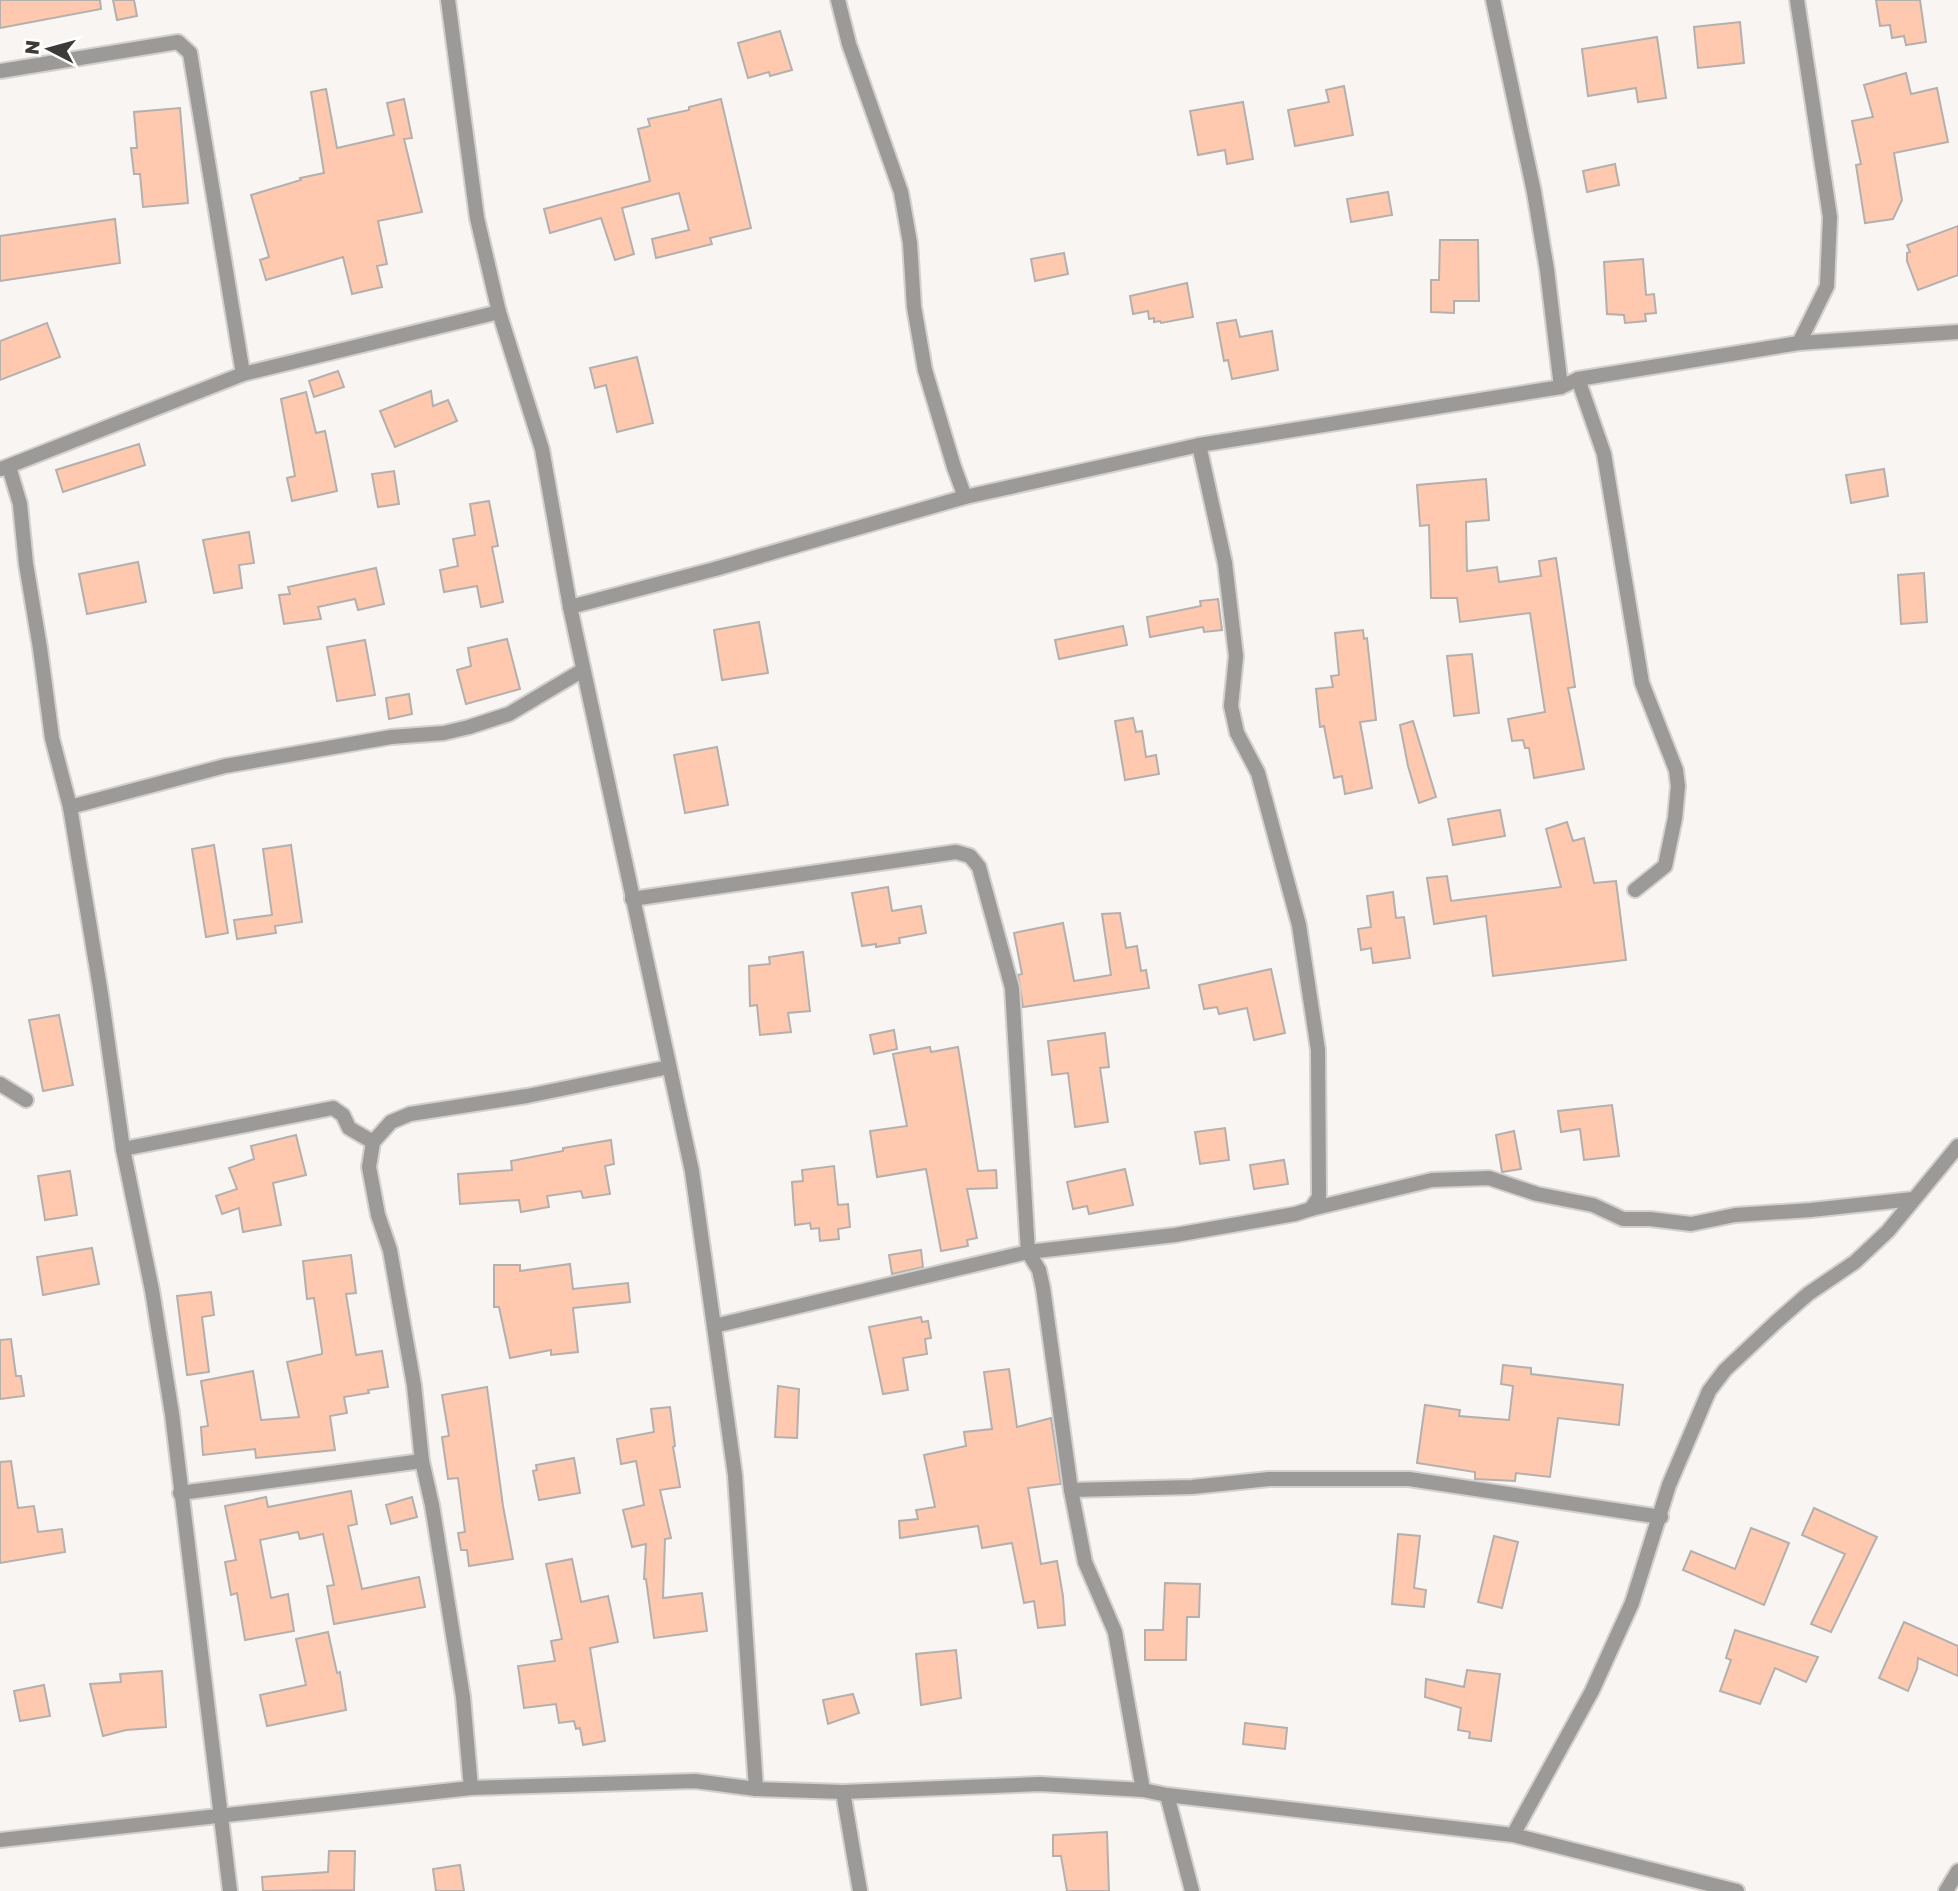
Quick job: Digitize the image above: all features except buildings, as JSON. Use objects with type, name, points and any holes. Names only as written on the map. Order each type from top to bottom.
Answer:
[{"type":"street","points":[[449,0],[477,218],[499,312],[542,449],[569,607],[692,1171],[735,1475],[756,1788]]},
{"type":"street","points":[[838,0],[849,44],[901,192],[910,243],[914,307],[925,370],[965,497]]},
{"type":"street","points":[[1493,0],[1536,205],[1561,387]]},
{"type":"street","points":[[1797,0],[1830,217],[1827,286],[1800,343]]},
{"type":"street","points":[[0,71],[178,42],[190,52],[214,214],[243,374]]},
{"type":"street","points":[[230,1891],[172,1414],[152,1290],[123,1149],[70,807],[52,738],[26,564],[20,504],[4,468],[243,374],[499,312]]},
{"type":"street","points":[[569,607],[715,569],[965,497],[1199,445],[1561,387],[1577,379],[1800,343],[1958,332]]},
{"type":"street","points":[[1577,379],[1604,454],[1642,683],[1673,760],[1678,786],[1675,818],[1665,866],[1635,890]]},
{"type":"street","points":[[1199,445],[1225,563],[1235,642],[1231,706],[1237,733],[1258,773],[1299,925],[1316,1038],[1320,1166],[1319,1197],[1311,1209]]},
{"type":"street","points":[[70,807],[225,766],[391,737],[444,733],[469,727],[509,715],[583,670]]},
{"type":"street","points":[[632,899],[956,852],[970,856],[979,867],[1012,988],[1028,1252],[1039,1269],[1043,1288],[1071,1490],[1085,1562],[1115,1632],[1143,1790]]},
{"type":"street","points":[[471,1788],[463,1697],[432,1504],[422,1461],[414,1385],[390,1250],[378,1215],[369,1167],[373,1142],[391,1122],[410,1114],[527,1096],[669,1067]]},
{"type":"street","points":[[0,1084],[26,1100]]},
{"type":"street","points":[[123,1149],[334,1108],[343,1115],[349,1128],[373,1142]]},
{"type":"street","points":[[1513,1835],[1592,1691],[1632,1603],[1669,1485],[1709,1391],[1725,1370],[1808,1294],[1855,1262],[1888,1231],[1958,1146]]},
{"type":"street","points":[[714,1326],[1028,1252],[1175,1235],[1311,1209],[1432,1180],[1489,1178],[1537,1194],[1593,1205],[1623,1219],[1691,1224],[1735,1215],[1913,1199]]},
{"type":"street","points":[[180,1493],[422,1461]]},
{"type":"street","points":[[1071,1490],[1192,1487],[1269,1479],[1409,1479],[1661,1517]]},
{"type":"street","points":[[0,1840],[471,1788],[695,1781],[756,1788],[843,1792],[1040,1784],[1143,1790],[1513,1835],[1737,1891]]},
{"type":"street","points":[[843,1792],[860,1891]]},
{"type":"street","points":[[1167,1794],[1192,1891]]},
{"type":"street","points":[[1946,1891],[1958,1871]]}]
